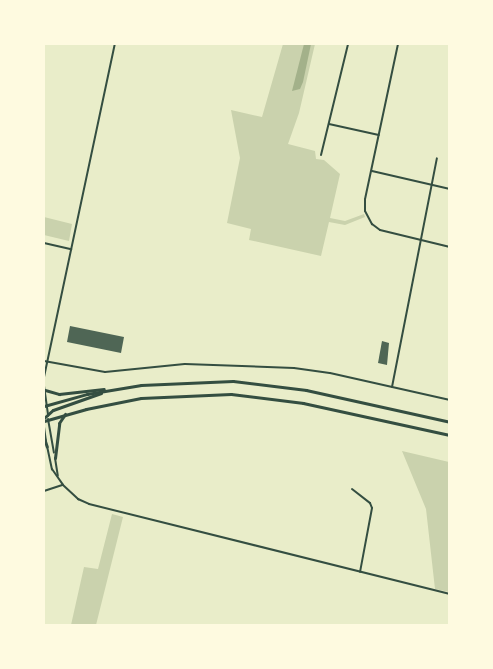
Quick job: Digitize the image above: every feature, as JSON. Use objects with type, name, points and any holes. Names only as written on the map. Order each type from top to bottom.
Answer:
[{"type":"main road","points":[[44,407],[105,390],[178,381],[251,382],[306,390],[450,422]]},
{"type":"main road","points":[[44,388],[59,394],[112,389]]},
{"type":"main road","points":[[45,419],[47,413],[105,390]]},
{"type":"main road","points":[[45,419],[158,396],[240,395],[303,403],[450,435]]},
{"type":"main road","points":[[56,458],[59,423],[66,414]]},
{"type":"main road","points":[[44,438],[47,447]]},
{"type":"street","points":[[44,377],[45,360],[115,44]]},
{"type":"street","points":[[321,155],[348,44]]},
{"type":"street","points":[[398,44],[365,207],[372,224],[380,230],[450,247]]},
{"type":"street","points":[[329,124],[379,135]]},
{"type":"street","points":[[392,387],[437,158]]},
{"type":"street","points":[[372,171],[450,189]]},
{"type":"street","points":[[44,243],[71,249]]},
{"type":"street","points":[[45,360],[105,372],[185,364],[294,368],[450,400]]},
{"type":"street","points":[[44,388],[44,407],[47,413]]},
{"type":"street","points":[[45,419],[56,458],[58,476]]},
{"type":"street","points":[[44,427],[52,469],[63,485],[78,499],[95,506],[450,594]]},
{"type":"street","points":[[44,491],[63,485]]},
{"type":"street","points":[[352,489],[370,503],[372,508],[360,572]]},
{"type":"shaded area","points":[[283,44],[315,44],[299,113],[288,144],[315,151],[316,159],[324,160],[340,174],[330,218],[345,221],[364,214],[365,217],[345,225],[329,222],[321,256],[249,240],[251,229],[227,223],[240,158],[231,110],[262,117]]},
{"type":"shaded area","points":[[304,44],[311,44],[303,82],[300,89],[292,91]]},
{"type":"shaded area","points":[[44,217],[72,224],[69,241],[44,235]]},
{"type":"shaded area","points":[[402,451],[449,462],[449,592],[435,589],[426,509]]},
{"type":"shaded area","points":[[112,514],[123,517],[96,625],[71,625],[84,567],[98,569]]},
{"type":"building","points":[[70,326],[124,337],[121,353],[67,342]]},
{"type":"building","points":[[382,341],[389,343],[387,365],[378,363]]}]
